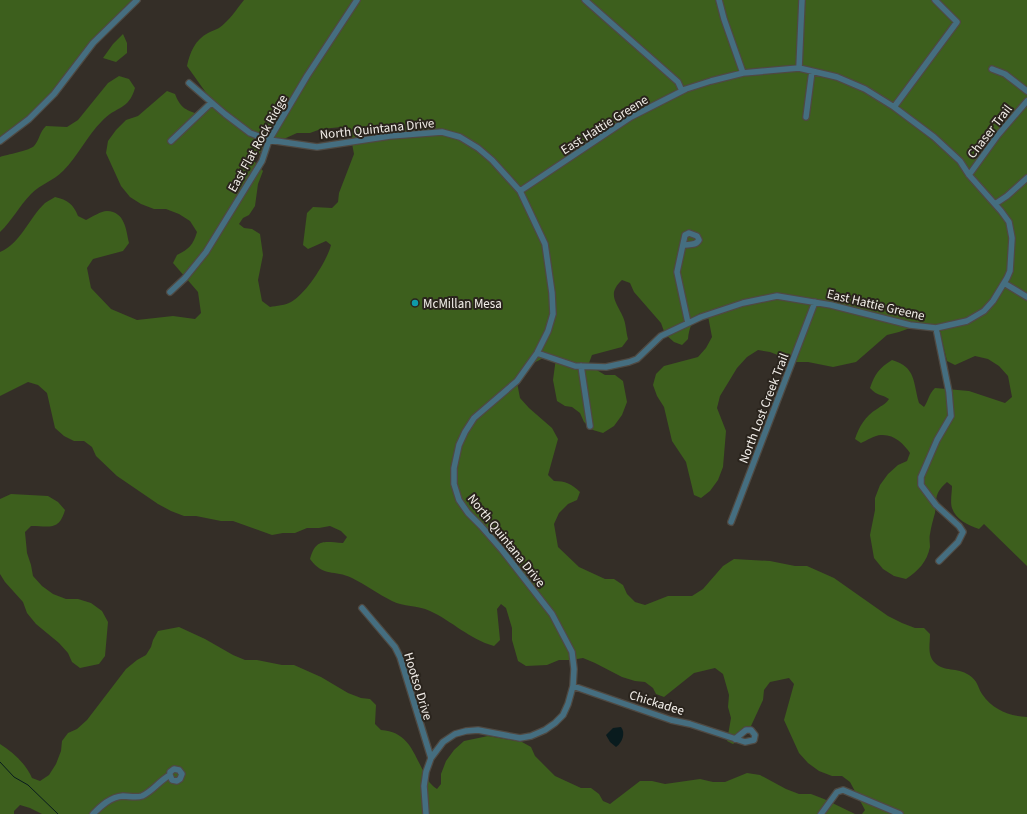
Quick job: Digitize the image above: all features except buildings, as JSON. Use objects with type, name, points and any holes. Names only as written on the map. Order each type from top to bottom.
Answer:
[{"type":"street","points":[[0,141],[16,130],[54,94],[93,43],[137,0]]},
{"type":"street","name":"East Flat Rock Ridge","points":[[170,292],[185,278],[206,252],[262,161],[269,140],[307,76],[357,0]]},
{"type":"street","points":[[586,0],[678,82],[682,91]]},
{"type":"street","points":[[719,0],[743,73]]},
{"type":"street","points":[[799,68],[802,0]]},
{"type":"street","points":[[894,107],[956,22],[935,0]]},
{"type":"street","name":"East Hattie Greene","points":[[520,191],[631,117],[682,91],[711,81],[743,73],[799,68],[838,77],[865,89],[894,107],[948,148],[1009,222],[1012,238],[1010,271],[1004,284],[993,301],[984,311],[967,321],[936,328],[910,325],[815,302],[776,296],[743,303],[701,317],[661,336],[636,359],[628,362],[606,367],[580,366],[556,360],[537,353]]},
{"type":"street","points":[[992,68],[1004,74],[1027,91]]},
{"type":"street","points":[[806,117],[812,71]]},
{"type":"street","name":"North Quintana Drive","points":[[189,83],[211,103],[250,133],[269,140],[317,147],[390,136],[442,132],[460,137],[478,148],[492,160],[520,191],[545,244],[552,293],[553,314],[548,331],[537,353],[517,381],[474,418],[465,432],[459,445],[454,468],[454,484],[459,500],[468,513],[502,550],[552,614],[572,652],[574,668],[573,686],[563,715],[545,730],[531,736],[520,738],[478,730],[466,731],[455,734],[443,742],[431,758],[426,772],[424,786],[426,814]]},
{"type":"street","name":"Chaser Trail","points":[[969,175],[998,135],[1027,101]]},
{"type":"street","points":[[171,141],[211,103]]},
{"type":"street","points":[[995,204],[1007,196],[1027,178]]},
{"type":"street","points":[[683,244],[676,272],[688,323]]},
{"type":"street","points":[[1004,284],[1027,297]]},
{"type":"street","name":"North Lost Creek Trail","points":[[731,522],[815,302]]},
{"type":"street","points":[[936,328],[951,416],[937,440],[921,477],[921,485],[936,505],[960,526],[963,532],[958,542],[939,561]]},
{"type":"street","points":[[580,366],[590,426]]},
{"type":"street","name":"Hootso Drive","points":[[362,608],[395,647],[431,758]]},
{"type":"street","name":"Chickadee","points":[[573,686],[671,720],[690,724],[735,738]]},
{"type":"street","points":[[93,814],[108,800],[121,796],[139,797],[151,791],[162,780],[170,775]]},
{"type":"street","points":[[821,814],[837,792],[843,790],[900,814]]},
{"type":"green space","points":[[0,0],[140,0],[131,9],[120,14],[109,23],[99,34],[61,90],[51,101],[40,111],[29,115],[0,141]]},
{"type":"green space","points":[[244,0],[1027,0],[1027,566],[984,524],[979,529],[967,524],[956,516],[951,506],[952,486],[947,482],[937,496],[935,513],[931,526],[929,552],[924,562],[918,569],[906,579],[894,576],[883,569],[874,558],[870,535],[875,510],[875,498],[880,485],[888,474],[898,465],[907,461],[910,453],[902,443],[890,436],[879,435],[861,443],[855,439],[858,430],[866,418],[885,404],[889,399],[870,388],[878,372],[892,360],[906,367],[912,376],[919,403],[924,407],[935,388],[969,391],[1005,403],[1012,397],[1008,376],[999,366],[988,359],[975,356],[955,365],[947,361],[940,332],[932,326],[910,328],[887,335],[856,362],[833,367],[808,362],[796,362],[770,352],[758,350],[747,357],[737,368],[720,396],[717,408],[726,431],[723,467],[718,480],[710,491],[701,498],[694,495],[686,462],[672,441],[664,407],[657,396],[653,385],[656,374],[664,366],[698,357],[706,348],[712,337],[708,316],[700,313],[697,316],[691,325],[688,339],[682,345],[674,342],[665,334],[661,323],[634,292],[630,283],[622,280],[617,285],[614,298],[624,319],[628,339],[622,347],[592,355],[589,363],[605,375],[615,375],[623,381],[627,402],[622,415],[614,426],[603,433],[593,430],[584,422],[580,413],[572,407],[565,406],[557,401],[553,380],[556,358],[551,354],[522,369],[516,377],[520,398],[552,428],[558,439],[548,475],[554,481],[568,484],[580,492],[577,500],[568,504],[559,513],[554,524],[558,547],[579,567],[605,579],[614,579],[623,585],[627,594],[635,602],[645,605],[668,596],[692,596],[703,589],[723,566],[734,559],[770,561],[795,566],[807,566],[834,578],[888,616],[915,628],[924,628],[930,634],[930,653],[932,660],[935,663],[942,668],[960,671],[972,677],[986,700],[996,708],[1008,714],[1027,717],[1027,814],[862,814],[865,810],[850,782],[842,776],[832,776],[819,771],[808,763],[799,753],[784,720],[794,684],[789,678],[770,682],[764,690],[763,700],[751,726],[741,738],[733,744],[727,741],[731,718],[728,707],[729,695],[723,674],[715,668],[694,673],[664,697],[656,694],[653,688],[645,682],[622,677],[583,658],[559,660],[547,665],[526,666],[518,661],[512,640],[512,628],[506,608],[501,604],[497,609],[500,640],[494,646],[477,639],[430,611],[397,603],[346,575],[320,569],[310,559],[312,552],[318,544],[326,542],[343,543],[347,537],[341,531],[330,526],[307,528],[295,533],[272,535],[233,521],[221,521],[196,516],[184,516],[171,511],[117,476],[96,456],[92,447],[84,441],[74,441],[64,436],[55,428],[47,393],[38,385],[28,382],[0,396],[0,252],[14,243],[39,209],[55,197],[70,203],[78,216],[86,220],[99,213],[107,211],[118,214],[124,222],[129,243],[123,251],[93,259],[87,268],[91,288],[111,309],[137,320],[173,316],[195,319],[201,313],[198,292],[173,263],[177,255],[185,251],[190,246],[197,232],[190,221],[179,214],[166,209],[154,209],[141,204],[130,197],[121,186],[106,153],[108,141],[116,130],[126,120],[138,116],[167,91],[175,94],[181,105],[190,111],[198,114],[206,108],[209,97],[187,66],[190,56],[196,43],[203,36],[223,25]],"holes":[[[342,127],[350,133],[354,154],[339,193],[338,202],[332,208],[313,207],[307,213],[303,245],[308,249],[326,241],[331,245],[329,252],[321,268],[309,285],[297,298],[286,304],[270,307],[262,301],[258,280],[263,255],[260,234],[252,229],[244,228],[239,224],[243,218],[249,215],[255,206],[258,184],[263,171],[254,161],[264,147],[274,138],[286,138],[297,133],[310,133],[321,129]]]},
{"type":"green space","points":[[123,34],[127,43],[127,53],[116,62],[103,58],[113,44]]},
{"type":"green space","points":[[119,76],[129,79],[135,88],[126,104],[102,121],[68,165],[59,174],[31,194],[0,232],[0,157],[32,148],[46,126],[67,127],[78,120],[108,83]]},
{"type":"green space","points":[[11,494],[48,496],[58,502],[65,510],[63,517],[57,524],[53,526],[31,526],[25,532],[27,553],[33,576],[42,586],[53,594],[66,599],[78,599],[91,603],[102,611],[108,622],[105,656],[99,664],[80,668],[72,662],[68,653],[59,643],[36,624],[27,613],[23,602],[5,582],[0,574],[0,499]]},
{"type":"green space","points":[[179,627],[245,660],[257,660],[282,665],[294,665],[321,677],[348,693],[361,698],[370,699],[376,705],[375,724],[381,730],[398,735],[404,739],[413,751],[429,781],[437,789],[441,784],[441,774],[446,761],[454,750],[464,741],[488,736],[522,742],[531,747],[535,756],[555,776],[581,788],[591,788],[599,794],[603,801],[610,804],[640,781],[652,781],[665,784],[700,779],[713,782],[725,782],[747,773],[760,775],[799,794],[811,794],[855,814],[42,814],[20,805],[14,811],[14,814],[0,814],[0,744],[19,759],[32,778],[40,781],[49,775],[56,764],[61,751],[62,741],[68,733],[77,729],[87,720],[126,669],[146,655],[158,631]]},
{"type":"shaded area","points":[[621,727],[623,738],[616,747],[610,742],[606,735],[613,728]]},
{"type":"waterway","points":[[0,762],[14,777],[28,785],[58,814]]},
{"type":"place","name":"McMillan Mesa","points":[[415,303]]}]
